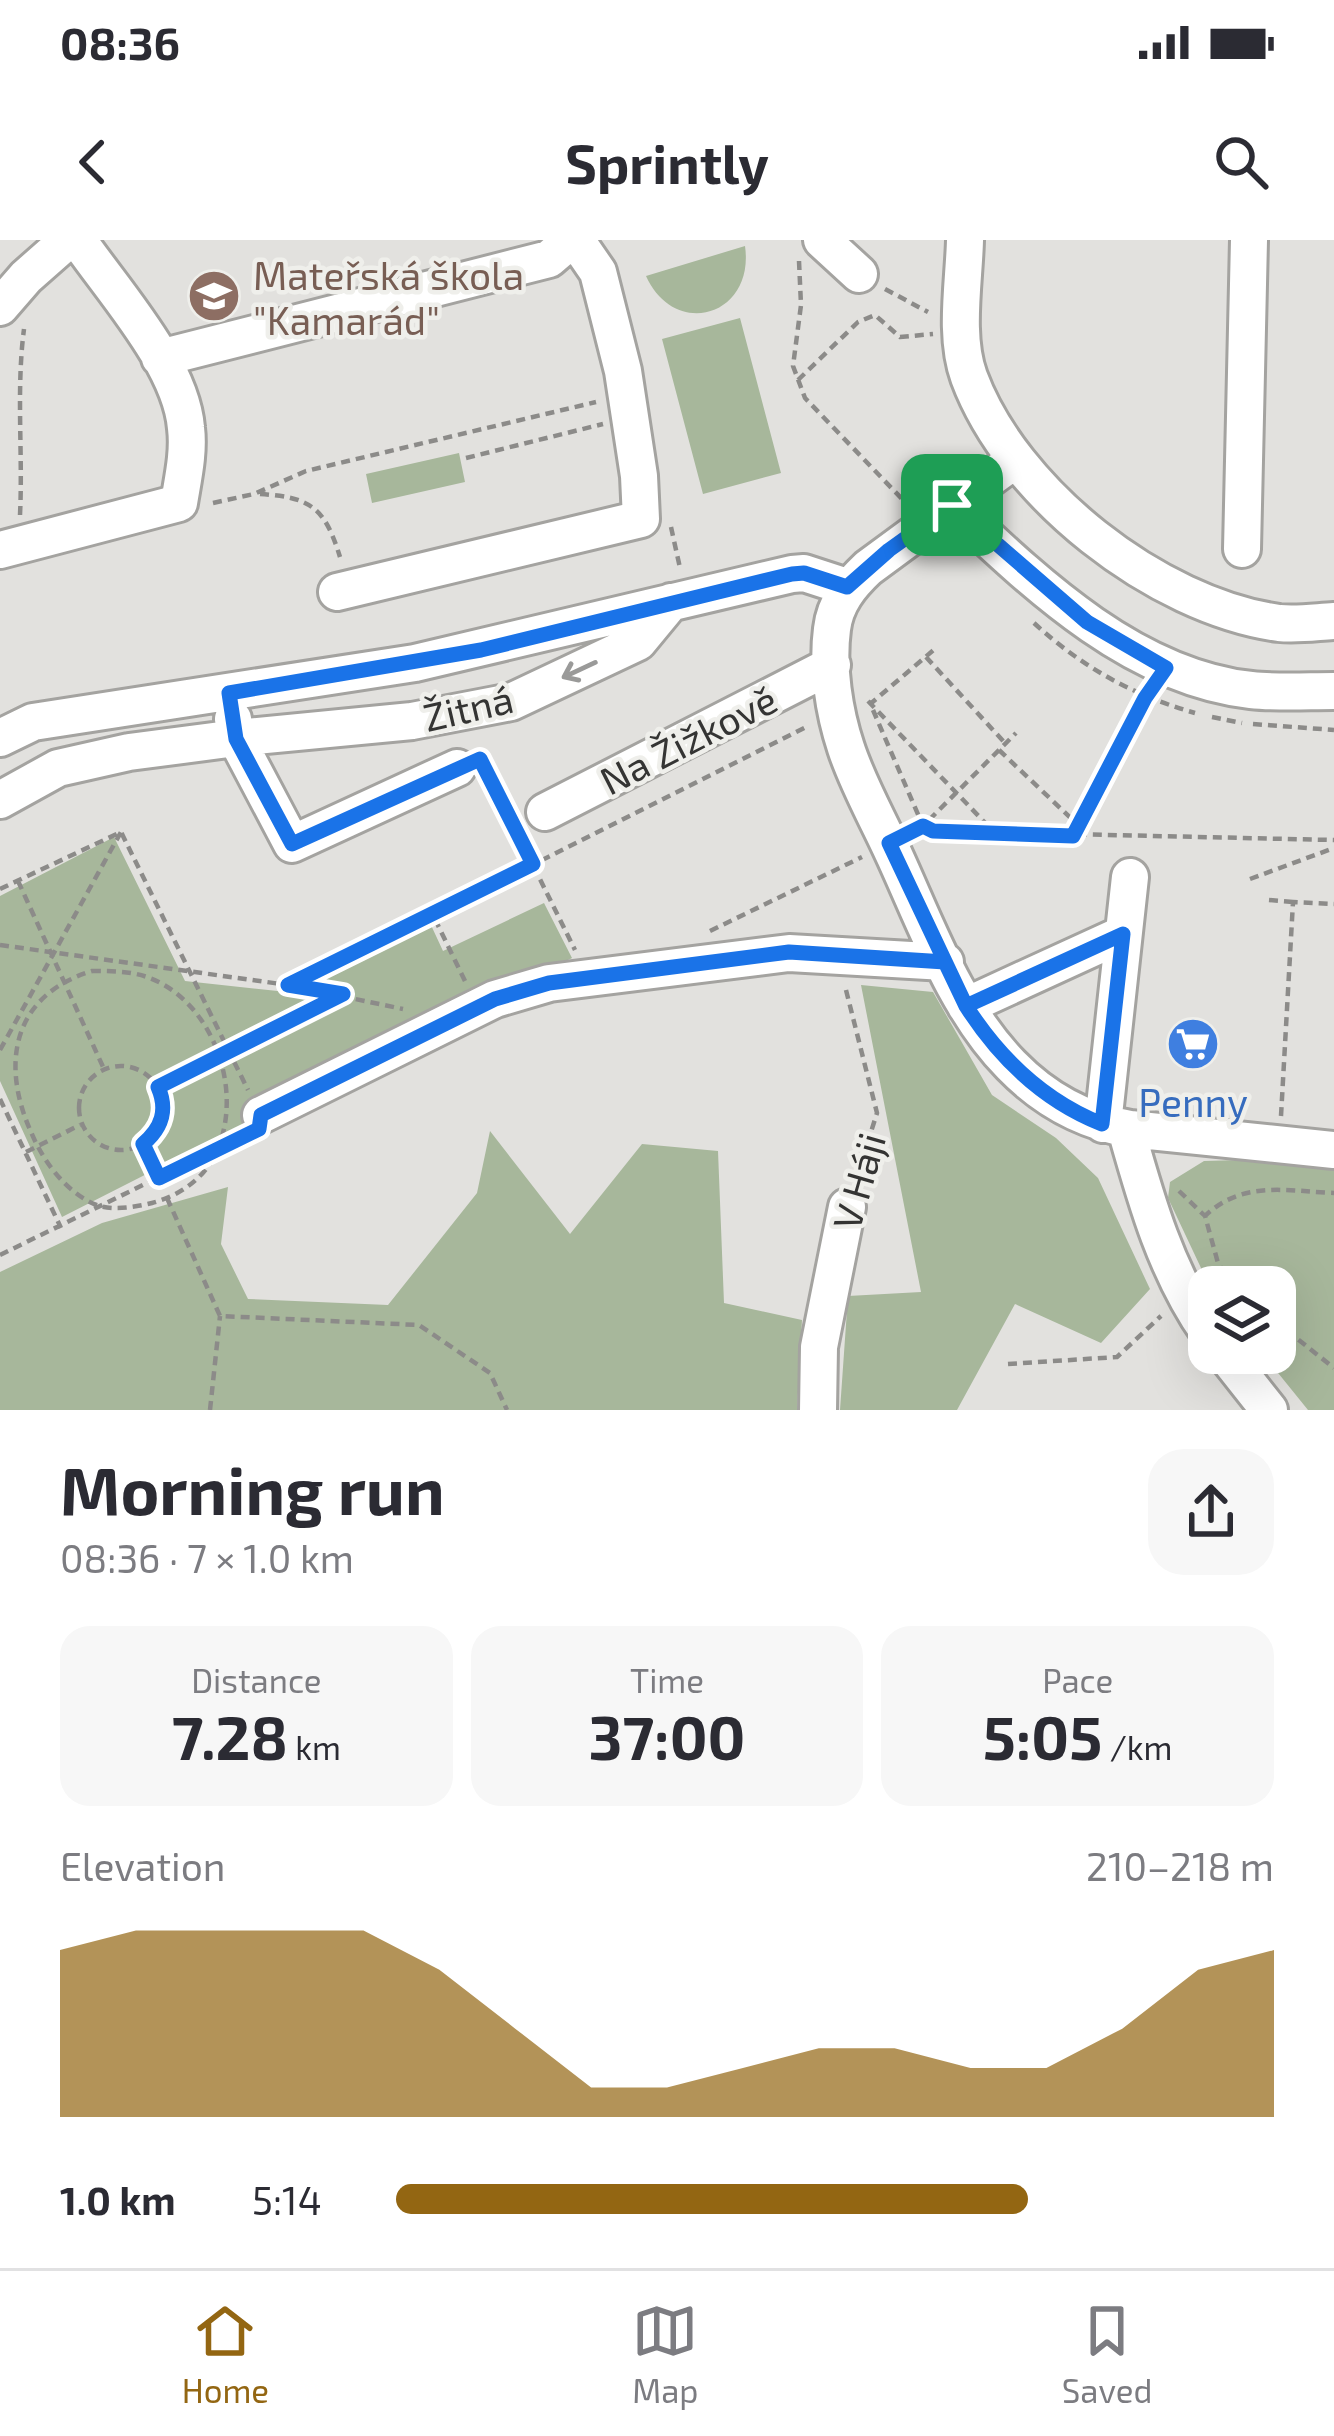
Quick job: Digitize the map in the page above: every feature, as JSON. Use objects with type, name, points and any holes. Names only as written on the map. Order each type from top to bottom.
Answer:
[{"type":"street","points":[[15,311],[13,284],[68,240]]},
{"type":"street","points":[[10,538],[179,503],[186,424],[181,397],[160,358],[79,240]]},
{"type":"street","points":[[160,358],[549,259],[573,240],[598,272],[623,371],[641,519],[342,590]]},
{"type":"street","points":[[965,240],[962,331],[967,373],[990,421],[1016,459],[1082,528],[1171,588],[1280,623],[1334,621]]},
{"type":"street","points":[[1242,548],[1249,240]]},
{"type":"street","points":[[810,250],[859,274]]},
{"type":"street","points":[[847,587],[889,550],[1016,459]]},
{"type":"street","points":[[952,505],[1087,622],[1166,668],[1250,690],[1334,691]]},
{"type":"street","name":"Žitná","points":[[0,739],[33,722],[459,655],[792,574],[804,573],[847,587]]},
{"type":"street","name":"Na Žižkově","points":[[847,587],[832,627],[832,665],[856,703],[847,751],[966,1006],[1012,1067],[1068,1110],[1114,1126]]},
{"type":"street","name":"Žitná","points":[[0,800],[58,768],[129,752],[412,721],[511,702],[638,642],[670,602]]},
{"type":"street","name":"Na Žižkově","points":[[544,812],[832,665]]},
{"type":"street","name":"Žitná","points":[[229,693],[236,739],[292,844],[457,768]]},
{"type":"street","points":[[1130,877],[1114,1126],[1188,1305]]},
{"type":"street","points":[[966,1006],[1123,934]]},
{"type":"street","points":[[261,1115],[465,1014],[549,983],[789,952],[945,962]]},
{"type":"street","points":[[1114,1126],[1334,1150]]},
{"type":"street","name":"V Háji","points":[[818,1410],[818,1347],[847,1207]]},
{"type":"street","points":[[1237,1374],[1269,1410]]},
{"type":"path","points":[[810,250],[793,366],[798,380],[805,398],[905,502]]},
{"type":"path","points":[[859,274],[962,331]]},
{"type":"path","points":[[10,538],[23,458],[20,362],[24,327],[15,311]]},
{"type":"path","points":[[798,380],[858,322],[875,315],[899,337],[962,331]]},
{"type":"path","points":[[179,503],[191,508],[254,494],[306,471],[606,400],[623,371]]},
{"type":"path","points":[[466,458],[630,417]]},
{"type":"path","points":[[254,494],[307,501],[323,514],[339,552],[342,590]]},
{"type":"path","points":[[1023,613],[1068,654],[1145,698],[1231,722],[1334,730]]},
{"type":"path","points":[[288,985],[856,703],[936,648]]},
{"type":"path","points":[[926,656],[1005,743]]},
{"type":"path","points":[[1073,836],[1145,698],[1166,668]]},
{"type":"path","points":[[856,703],[993,831]]},
{"type":"path","points":[[856,703],[923,826],[933,831],[1334,844]]},
{"type":"path","points":[[702,935],[923,826],[1016,733]]},
{"type":"path","points":[[998,749],[1079,826]]},
{"type":"path","points":[[457,768],[480,759],[588,977]]},
{"type":"path","points":[[0,890],[121,832]]},
{"type":"path","points":[[0,1050],[121,832]]},
{"type":"path","points":[[0,1255],[259,1129],[261,1115],[121,832]]},
{"type":"path","points":[[1250,878],[1334,844]]},
{"type":"path","points":[[18,881],[104,1069]]},
{"type":"path","points":[[1269,900],[1334,904]]},
{"type":"path","points":[[1278,1145],[1286,1076],[1293,902]]},
{"type":"path","points":[[0,945],[465,1014],[433,915]]},
{"type":"path","name":"V Háji","points":[[838,955],[877,1113],[847,1207]]},
{"type":"path","points":[[92,970],[147,977],[190,1010],[219,1057],[229,1105],[218,1149],[194,1182],[167,1198],[138,1206],[101,1207],[65,1183],[37,1147],[21,1111],[12,1065],[21,1030],[32,1011],[65,981],[92,970]]},
{"type":"path","points":[[158,1087],[343,994]]},
{"type":"path","points":[[134,1067],[158,1087],[163,1115],[159,1126],[132,1149],[108,1148],[82,1124],[83,1089],[104,1069],[134,1067]]},
{"type":"path","points":[[0,1099],[62,1228]]},
{"type":"path","points":[[26,1152],[82,1124]]},
{"type":"path","points":[[143,1144],[159,1178]]},
{"type":"path","points":[[1222,1266],[1208,1239],[1205,1216],[1230,1195],[1334,1192]]},
{"type":"path","points":[[167,1198],[220,1316],[209,1410]]},
{"type":"path","points":[[1008,1364],[1117,1357],[1183,1296]]},
{"type":"path","points":[[220,1316],[418,1325],[490,1372],[507,1410]]},
{"type":"path","points":[[1296,1338],[1334,1368]]},
{"type":"green space","points":[[745,246],[745,270],[738,289],[710,311],[675,308],[659,296],[646,276]]},
{"type":"green space","points":[[740,318],[781,473],[703,494],[662,339]]},
{"type":"green space","points":[[459,453],[465,482],[372,503],[366,474]]},
{"type":"green space","points":[[114,837],[185,981],[287,992],[430,923],[443,951],[544,903],[572,958],[62,1217],[0,1081],[0,896]]},
{"type":"green space","points":[[861,985],[933,992],[992,1095],[1056,1138],[1098,1178],[1150,1289],[1101,1343],[1015,1304],[957,1410],[840,1410],[848,1296],[921,1292]]},
{"type":"green space","points":[[490,1131],[570,1234],[642,1144],[718,1151],[724,1303],[802,1320],[797,1410],[0,1410],[0,1272],[102,1223],[228,1187],[221,1244],[248,1299],[388,1305],[477,1193]]},
{"type":"green space","points":[[1204,1161],[1334,1170],[1334,1410],[1308,1410],[1279,1374],[1296,1374],[1296,1266],[1200,1266],[1168,1198],[1170,1182]]},
{"type":"place","name":"Mateřská škola \"Kamarád\"","points":[[214,296]]},
{"type":"place","name":"Penny","points":[[1193,1044]]},
{"type":"route","points":[[952,505],[847,587],[804,573],[792,574],[481,650],[229,693],[236,739],[292,844],[480,759],[533,864],[288,985],[343,994],[158,1087],[163,1115],[143,1144],[159,1178],[259,1129],[261,1115],[495,999],[549,983],[789,952],[945,962],[966,1006],[1123,934],[1102,1124],[1068,1110],[1012,1067],[980,1029],[966,1006],[889,843],[923,826],[933,831],[1073,836],[1145,698],[1166,668],[1087,622],[952,505]]}]
